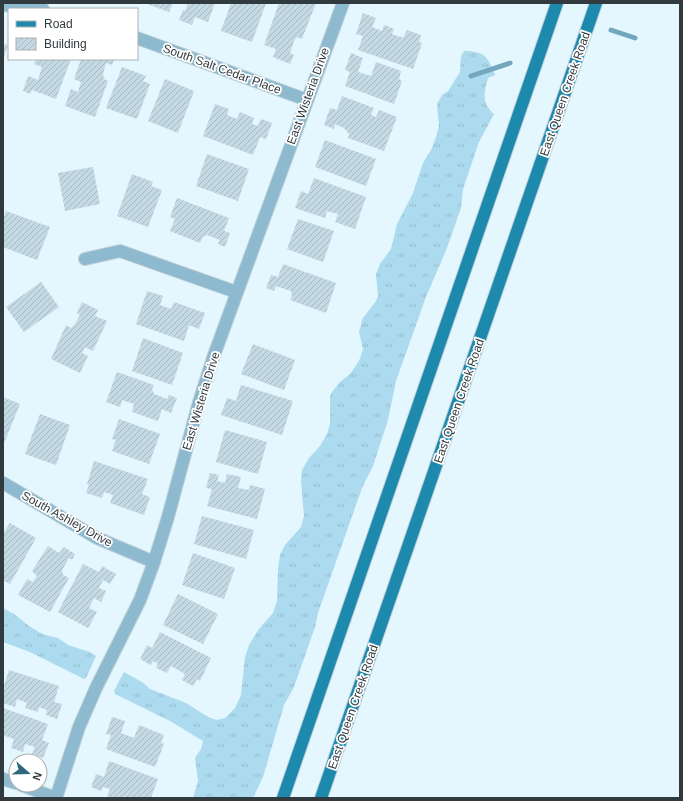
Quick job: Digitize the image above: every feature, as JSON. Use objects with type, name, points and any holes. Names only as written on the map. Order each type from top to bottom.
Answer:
[{"type":"main road","points":[[283,798],[557,3]]},
{"type":"main road","name":"East Queen Creek Road","points":[[321,798],[596,3]]},
{"type":"street","name":"East Wisteria Drive","points":[[56,798],[79,727],[96,688],[140,600],[154,562],[168,517],[198,402],[236,292],[343,3]]},
{"type":"street","points":[[3,4],[35,8]]},
{"type":"street","name":"South Salt Cedar Place","points":[[138,38],[307,100]]},
{"type":"street","points":[[85,259],[120,251],[236,292]]},
{"type":"street","name":"South Ashley Drive","points":[[3,483],[97,538],[154,562]]},
{"type":"street","points":[[43,793],[56,798]]},
{"type":"green space","points":[[464,51],[477,52],[488,59],[495,75],[488,78],[485,88],[485,101],[487,106],[494,114],[479,142],[463,189],[461,208],[447,248],[426,297],[396,381],[388,420],[373,466],[362,488],[318,613],[315,627],[294,687],[284,705],[263,777],[253,798],[193,798],[198,781],[195,758],[201,749],[203,741],[170,721],[115,694],[114,691],[124,672],[142,682],[150,689],[186,703],[208,717],[217,720],[225,718],[235,708],[241,695],[245,657],[249,645],[259,629],[273,613],[277,601],[280,555],[285,545],[301,527],[304,516],[301,481],[302,470],[327,434],[330,424],[330,397],[332,392],[340,382],[350,374],[359,361],[363,349],[359,332],[363,318],[378,296],[376,274],[380,264],[391,249],[397,224],[413,193],[423,163],[431,150],[436,137],[439,126],[437,104],[442,95],[448,91],[460,72],[461,56]]},
{"type":"green space","points":[[3,608],[42,634],[58,638],[68,645],[90,652],[96,656],[86,678],[84,679],[30,652],[3,642]]},
{"type":"building","points":[[144,3],[173,3],[169,12]]},
{"type":"building","points":[[188,3],[215,3],[208,22],[195,17],[192,25],[179,20]]},
{"type":"building","points":[[231,3],[266,3],[252,42],[221,31]]},
{"type":"building","points":[[279,3],[316,3],[302,39],[297,37],[294,41],[290,53],[294,55],[290,64],[273,57],[276,49],[264,45]]},
{"type":"building","points":[[363,13],[376,18],[372,27],[382,31],[384,25],[394,29],[392,34],[403,38],[407,30],[421,35],[419,42],[422,43],[413,69],[358,50],[363,36],[356,34]]},
{"type":"building","points":[[3,44],[8,45],[3,60]]},
{"type":"building","points":[[351,53],[363,58],[358,72],[371,76],[376,62],[401,71],[399,79],[402,81],[394,104],[345,86],[350,72],[345,70]]},
{"type":"building","points":[[36,60],[71,60],[56,99],[32,90],[30,94],[23,91],[28,76],[38,80],[42,67],[34,64]]},
{"type":"building","points":[[81,60],[114,60],[112,65],[106,63],[103,74],[104,79],[108,81],[95,117],[65,106],[71,89],[78,92],[81,82],[74,79]]},
{"type":"building","points":[[122,67],[146,76],[143,81],[150,84],[137,119],[106,108]]},
{"type":"building","points":[[165,79],[194,91],[178,133],[148,121]]},
{"type":"building","points":[[342,96],[374,108],[371,115],[376,117],[379,110],[397,117],[384,151],[348,138],[349,134],[344,128],[335,124],[334,129],[324,125],[330,108],[337,110]]},
{"type":"building","points":[[215,104],[229,109],[227,115],[237,119],[240,112],[254,118],[252,124],[258,126],[261,119],[272,123],[266,139],[260,137],[253,155],[203,136]]},
{"type":"building","points":[[325,140],[376,159],[366,186],[315,167]]},
{"type":"building","points":[[207,154],[249,169],[238,201],[196,186]]},
{"type":"building","points":[[93,167],[100,204],[65,211],[58,173]]},
{"type":"building","points":[[132,174],[153,182],[151,186],[162,190],[148,227],[117,216]]},
{"type":"building","points":[[314,178],[366,197],[355,229],[335,222],[338,214],[327,211],[325,218],[295,208],[301,191],[308,194]]},
{"type":"building","points":[[177,198],[229,218],[224,231],[230,233],[225,247],[218,244],[220,240],[207,235],[203,237],[200,243],[170,231],[175,219],[170,217]]},
{"type":"building","points":[[6,211],[50,227],[37,260],[3,247],[3,220]]},
{"type":"building","points":[[298,219],[334,231],[323,262],[287,249]]},
{"type":"building","points":[[283,264],[336,283],[326,313],[290,300],[292,296],[291,291],[276,286],[274,291],[266,288],[271,275],[278,277]]},
{"type":"building","points":[[41,282],[59,307],[24,332],[6,307]]},
{"type":"building","points":[[147,291],[163,296],[160,305],[171,309],[174,302],[205,313],[199,329],[189,325],[184,341],[136,324]]},
{"type":"building","points":[[82,302],[98,310],[95,316],[107,321],[93,351],[85,347],[82,353],[88,356],[80,373],[51,359],[66,325],[71,328],[80,315],[77,313]]},
{"type":"building","points":[[143,338],[183,353],[172,385],[132,371]]},
{"type":"building","points":[[253,344],[295,360],[284,390],[241,374]]},
{"type":"building","points":[[117,372],[154,385],[152,389],[154,394],[167,399],[169,395],[177,398],[171,413],[162,409],[158,421],[132,412],[134,404],[122,400],[120,407],[106,402]]},
{"type":"building","points":[[241,385],[293,401],[282,435],[221,415],[227,398],[236,401]]},
{"type":"building","points":[[3,397],[20,404],[3,446]]},
{"type":"building","points":[[40,414],[70,425],[56,465],[25,454]]},
{"type":"building","points":[[119,419],[160,434],[149,464],[112,451],[116,440],[112,439]]},
{"type":"building","points":[[225,430],[267,442],[258,474],[216,462]]},
{"type":"building","points":[[94,461],[148,479],[142,494],[150,497],[144,515],[110,503],[113,495],[104,492],[102,498],[86,493],[89,485],[87,484]]},
{"type":"building","points":[[210,473],[219,475],[217,481],[225,483],[227,474],[241,477],[238,488],[249,490],[250,485],[265,489],[257,519],[207,506],[212,489],[206,488]]},
{"type":"building","points":[[202,516],[254,530],[246,559],[194,544]]},
{"type":"building","points":[[10,523],[36,538],[10,584],[3,580],[3,534]]},
{"type":"building","points":[[48,546],[59,553],[64,547],[75,554],[72,560],[69,558],[62,570],[63,575],[69,578],[50,612],[18,595],[27,579],[33,582],[37,576],[32,571]]},
{"type":"building","points":[[193,553],[235,568],[224,599],[182,585]]},
{"type":"building","points":[[83,564],[99,572],[102,566],[116,574],[110,584],[103,580],[99,588],[106,591],[101,602],[94,598],[89,608],[97,612],[88,628],[58,612]]},
{"type":"building","points":[[178,594],[218,614],[203,644],[163,625]]},
{"type":"building","points":[[160,632],[211,658],[200,681],[197,679],[193,686],[182,680],[185,674],[171,666],[167,673],[156,668],[158,663],[153,661],[151,665],[140,659],[147,645],[152,648]]},
{"type":"building","points":[[9,670],[59,686],[54,702],[62,704],[57,719],[46,715],[47,710],[39,707],[38,712],[25,708],[27,703],[17,699],[15,707],[3,703],[3,689]]},
{"type":"building","points":[[3,708],[48,724],[42,740],[49,743],[45,753],[32,753],[35,747],[25,744],[23,752],[11,748],[14,739],[3,735]]},
{"type":"building","points":[[112,717],[125,721],[121,733],[134,738],[139,725],[164,735],[161,743],[164,744],[155,767],[106,749],[111,735],[106,734]]},
{"type":"building","points":[[109,761],[158,779],[151,798],[129,798],[123,796],[122,798],[112,798],[107,796],[110,789],[103,787],[101,791],[91,787],[96,774],[104,777]]},
{"type":"waterway","points":[[611,30],[635,38]]},
{"type":"waterway","points":[[471,76],[510,63]]}]
